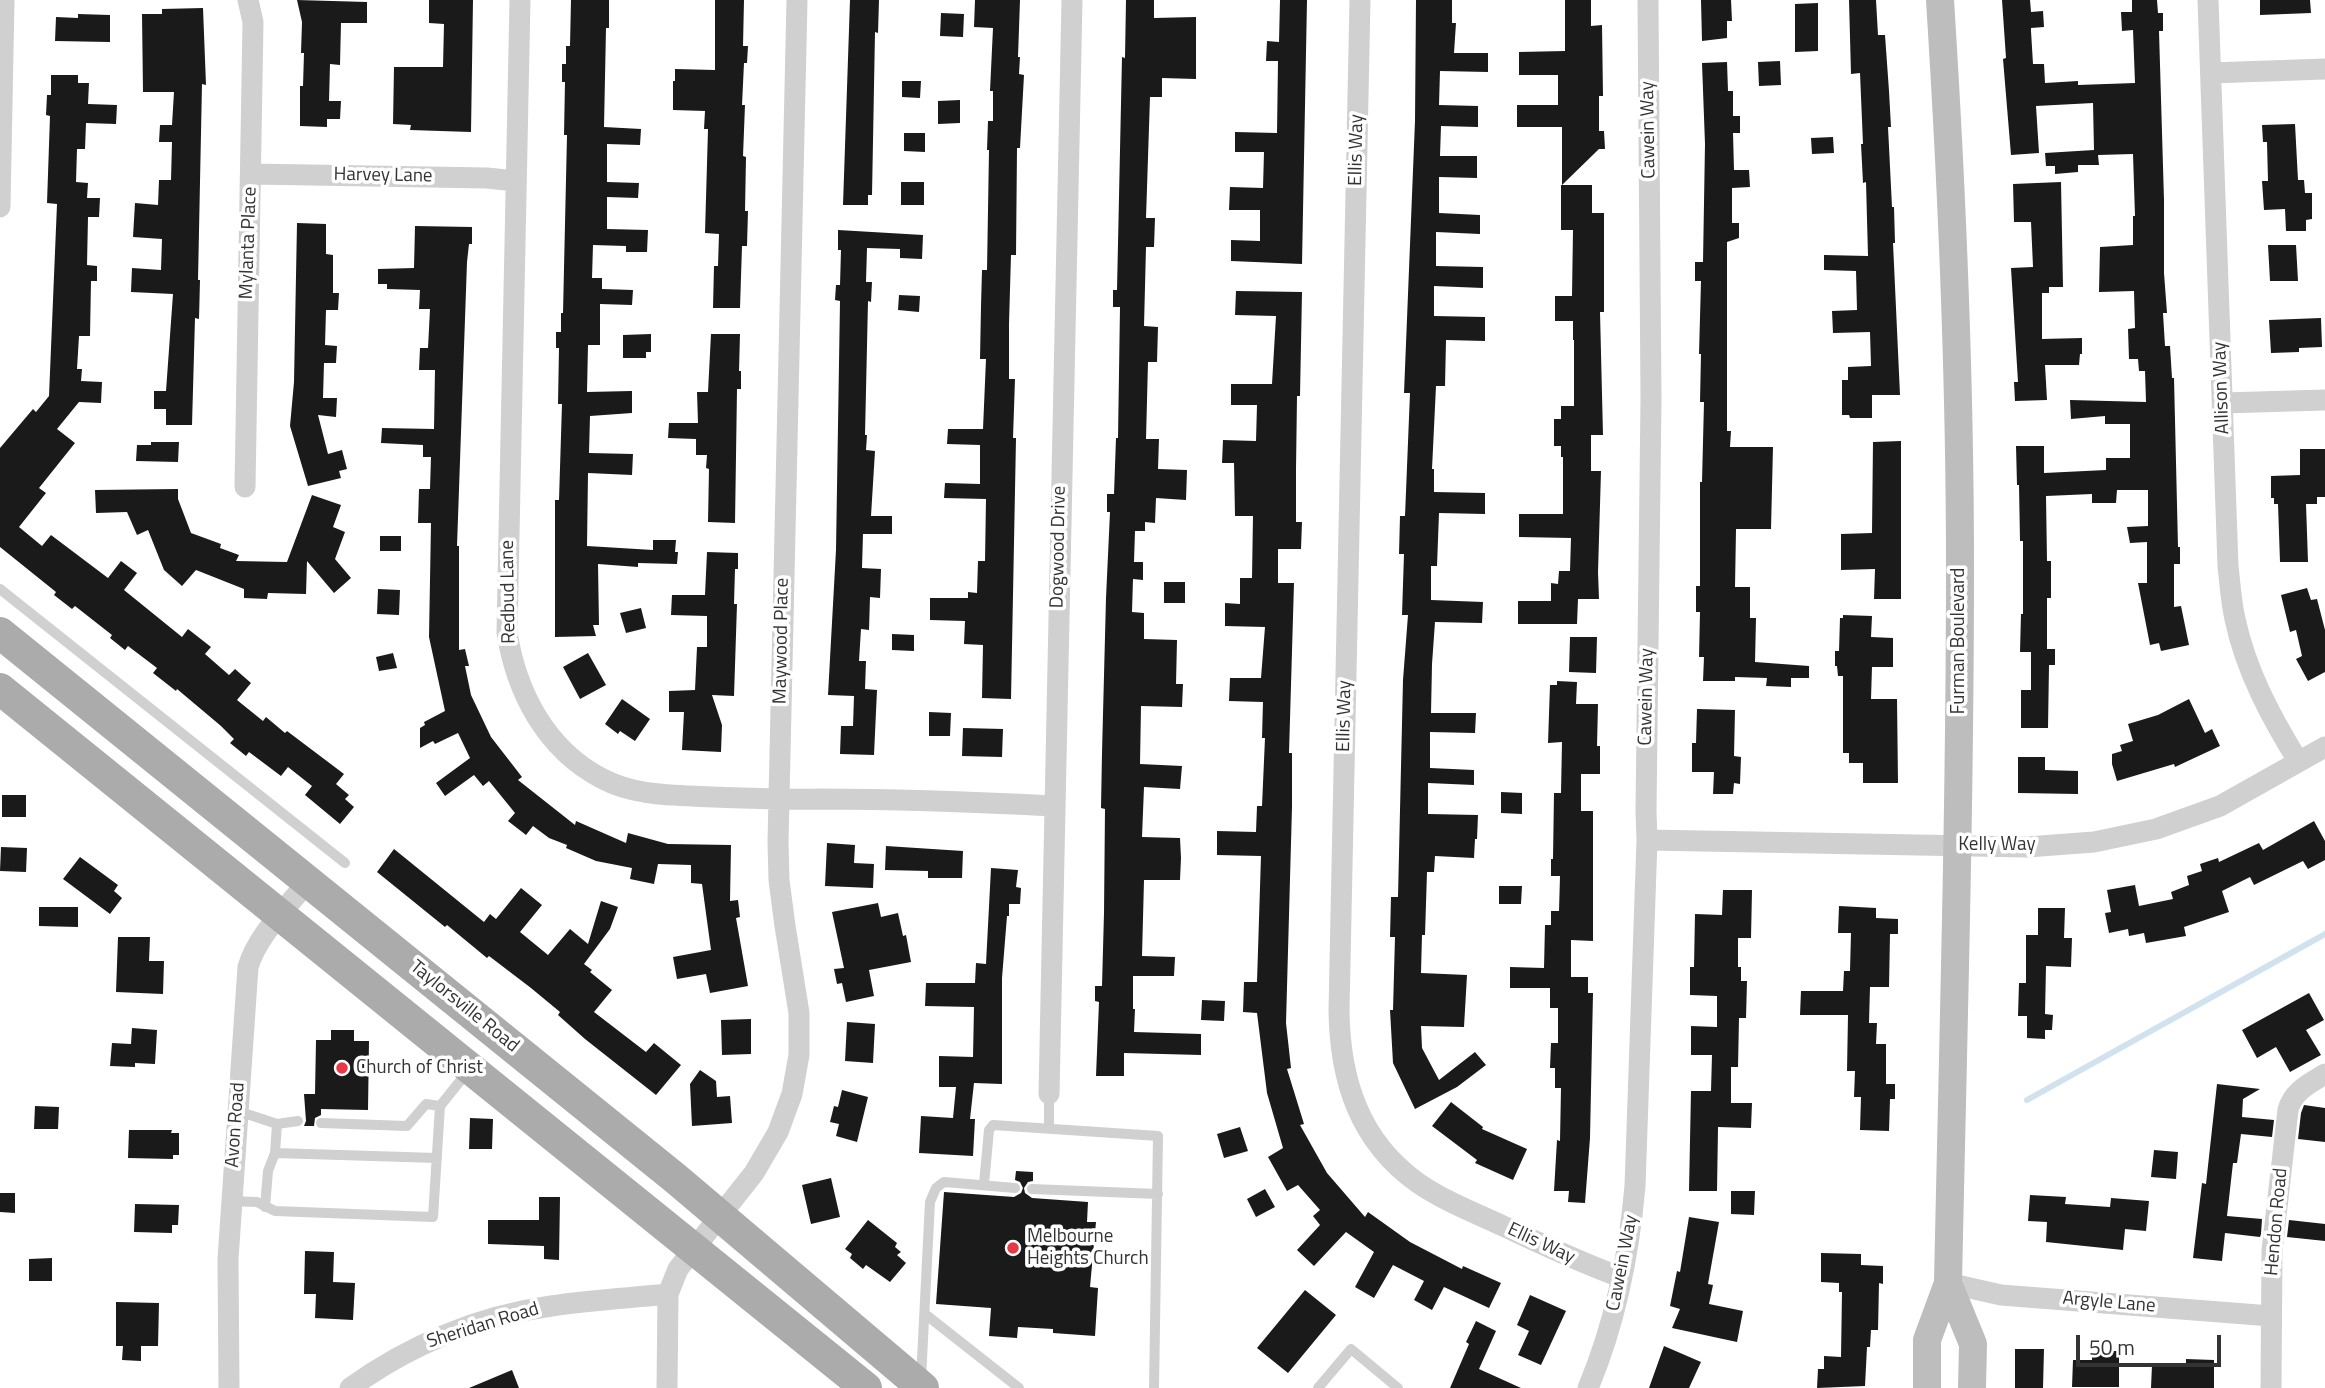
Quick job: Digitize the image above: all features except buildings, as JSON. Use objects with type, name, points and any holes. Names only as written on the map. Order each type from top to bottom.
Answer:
[{"type":"main road","name":"Taylorsville Road","points":[[0,633],[720,1215],[921,1387]]},
{"type":"main road","points":[[0,689],[866,1388]]},
{"type":"street","points":[[0,207],[5,0]]},
{"type":"street","name":"Mylanta Place","points":[[244,487],[253,22],[248,0]]},
{"type":"street","name":"Redbud Lane","points":[[520,0],[506,600],[510,654],[525,696],[550,736],[583,767],[621,787],[661,795],[778,801],[821,799],[1053,806]]},
{"type":"street","name":"Maywood Place","points":[[668,1294],[678,1269],[754,1172],[778,1132],[792,1094],[799,1055],[796,991],[779,880],[778,801],[797,0]]},
{"type":"street","name":"Dogwood Drive","points":[[1049,1094],[1072,0]]},
{"type":"street","name":"Ellis Way","points":[[1360,0],[1339,1011],[1339,1043],[1346,1080],[1362,1121],[1374,1140],[1388,1157],[1417,1183],[1449,1201],[1621,1277]]},
{"type":"street","name":"Cawein Way","points":[[1588,1388],[1615,1311],[1632,1227],[1635,1186],[1647,840],[1651,398],[1648,0]]},
{"type":"street","name":"Furman Boulevard","points":[[1927,1388],[1927,1340],[1948,1283],[1958,845],[1960,565],[1956,347],[1949,142],[1940,0]]},
{"type":"street","name":"Allison Way","points":[[2208,0],[2228,566],[2235,618],[2248,665],[2264,701],[2298,761]]},
{"type":"street","points":[[2211,73],[2325,69]]},
{"type":"street","name":"Harvey Lane","points":[[251,174],[487,178],[516,181]]},
{"type":"street","points":[[2223,403],[2325,400]]},
{"type":"street","name":"Kelly Way","points":[[1647,840],[2027,847],[2094,842],[2157,829],[2220,806],[2325,747]]},
{"type":"street","name":"Avon Road","points":[[229,1388],[228,1259],[248,967],[253,952],[308,881]]},
{"type":"street","name":"Hendon Road","points":[[2271,1388],[2272,1251],[2287,1110],[2290,1101],[2301,1088],[2325,1074]]},
{"type":"street","name":"Furman Boulevard","points":[[1948,1283],[1973,1344],[1972,1388]]},
{"type":"street","name":"Argyle Lane","points":[[1948,1283],[2001,1295],[2270,1316]]},
{"type":"street","points":[[667,1388],[668,1294]]},
{"type":"street","name":"Sheridan Road","points":[[350,1388],[418,1346],[461,1329],[551,1306],[668,1294]]},
{"type":"lane","points":[[0,589],[345,863]]},
{"type":"lane","points":[[231,1201],[257,1202],[275,1211],[433,1217],[440,1106],[470,1068]]},
{"type":"lane","points":[[1049,1094],[1049,1128]]},
{"type":"lane","points":[[321,1123],[397,1126],[411,1123],[426,1104],[440,1106]]},
{"type":"lane","points":[[237,1113],[277,1124],[298,1121]]},
{"type":"lane","points":[[265,1207],[268,1171],[275,1153],[277,1124]]},
{"type":"lane","points":[[984,1184],[991,1126],[1155,1135],[1159,1140],[1154,1388]]},
{"type":"lane","points":[[275,1153],[436,1158]]},
{"type":"lane","points":[[921,1387],[930,1202],[936,1188],[944,1182],[1015,1188]]},
{"type":"lane","points":[[1032,1189],[1158,1194]]},
{"type":"lane","points":[[925,1314],[1019,1388]]},
{"type":"lane","points":[[1318,1388],[1351,1349],[1398,1388]]},
{"type":"waterway","points":[[2027,1100],[2325,934]]},
{"type":"place","name":"Church of Christ","points":[[342,1068]]},
{"type":"place","name":"Melbourne Heights Church","points":[[1013,1248]]}]
